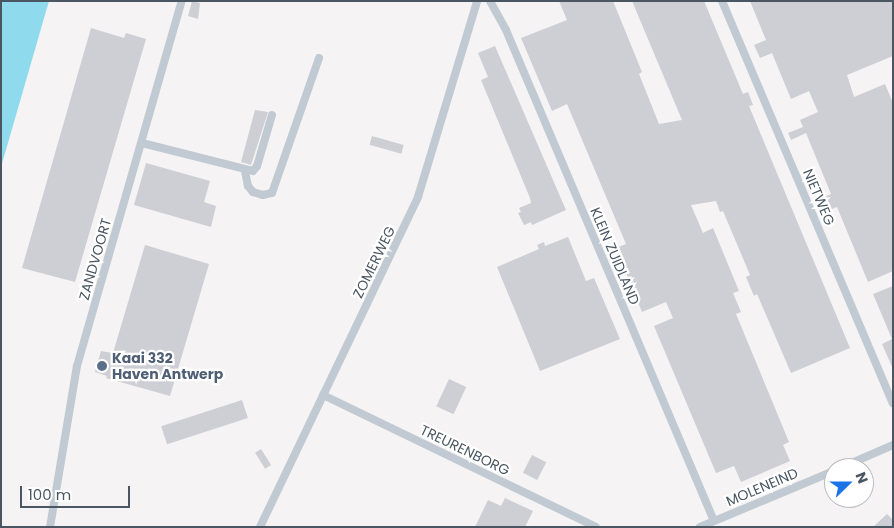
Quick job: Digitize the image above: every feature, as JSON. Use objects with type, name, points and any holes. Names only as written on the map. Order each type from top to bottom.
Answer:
[{"type":"street","name":"ZANDVOORT","points":[[50,527],[77,366],[182,1]]},
{"type":"street","name":"ZOMERWEG","points":[[261,524],[418,197],[477,1]]},
{"type":"street","name":"KLEIN ZUIDLAND","points":[[490,1],[506,30],[714,521]]},
{"type":"street","name":"NIETWEG","points":[[722,1],[893,404]]},
{"type":"street","points":[[245,171],[248,186],[254,192],[263,195],[272,193],[319,58]]},
{"type":"street","points":[[142,144],[245,171],[253,171],[257,166],[272,114]]},
{"type":"street","name":"TREURENBORG","points":[[323,395],[596,527]]},
{"type":"street","points":[[863,458],[893,445]]},
{"type":"street","name":"MOLENEIND","points":[[700,527],[824,474]]},
{"type":"water","points":[[1,1],[49,1],[1,167]]},
{"type":"building","points":[[192,1],[200,3],[198,19],[188,16]]},
{"type":"building","points":[[559,1],[613,1],[642,72],[639,74],[659,124],[682,120],[632,1],[704,1],[743,94],[748,92],[753,105],[749,106],[850,348],[791,373],[757,294],[754,296],[746,277],[750,275],[723,211],[720,212],[716,201],[691,205],[703,233],[713,228],[739,291],[733,293],[741,312],[736,314],[789,442],[783,445],[790,461],[741,482],[734,466],[716,473],[654,326],[673,318],[666,302],[642,312],[616,248],[626,244],[567,104],[552,111],[521,38],[567,20]]},
{"type":"building","points":[[750,1],[893,1],[893,56],[847,75],[854,97],[885,84],[893,103],[893,271],[868,282],[837,207],[825,212],[819,199],[831,194],[806,133],[791,140],[788,133],[803,127],[800,120],[818,112],[809,91],[791,99],[772,53],[760,58],[754,45],[766,40]]},
{"type":"building","points":[[91,28],[124,38],[126,33],[146,39],[75,282],[22,268]]},
{"type":"building","points":[[495,46],[566,210],[532,225],[531,222],[524,225],[518,213],[521,212],[519,208],[531,203],[530,198],[481,80],[488,77],[478,53]]},
{"type":"building","points":[[255,110],[268,112],[251,165],[241,162]]},
{"type":"building","points":[[372,136],[404,145],[401,154],[370,145]]},
{"type":"building","points":[[146,163],[210,181],[204,202],[216,206],[211,227],[134,205]]},
{"type":"building","points":[[568,237],[586,281],[594,278],[620,339],[540,371],[497,267],[539,249],[537,245],[544,242],[545,246]]},
{"type":"building","points":[[145,245],[209,264],[170,396],[106,378],[107,376],[95,372],[101,351],[113,353]]},
{"type":"building","points":[[893,286],[893,369],[882,344],[892,339],[873,294]]},
{"type":"building","points":[[449,379],[466,387],[454,414],[436,406]]},
{"type":"building","points":[[242,400],[248,418],[167,444],[161,426]]},
{"type":"building","points":[[261,449],[271,465],[265,469],[255,453]]},
{"type":"building","points":[[532,455],[546,462],[537,480],[523,473]]},
{"type":"building","points":[[505,498],[533,511],[525,527],[475,527],[488,500],[501,506]]},
{"type":"building","points":[[887,514],[893,520],[893,527],[873,527]]},
{"type":"place","name":"Kaai 332 Haven Antwerp","points":[[102,366]]}]
